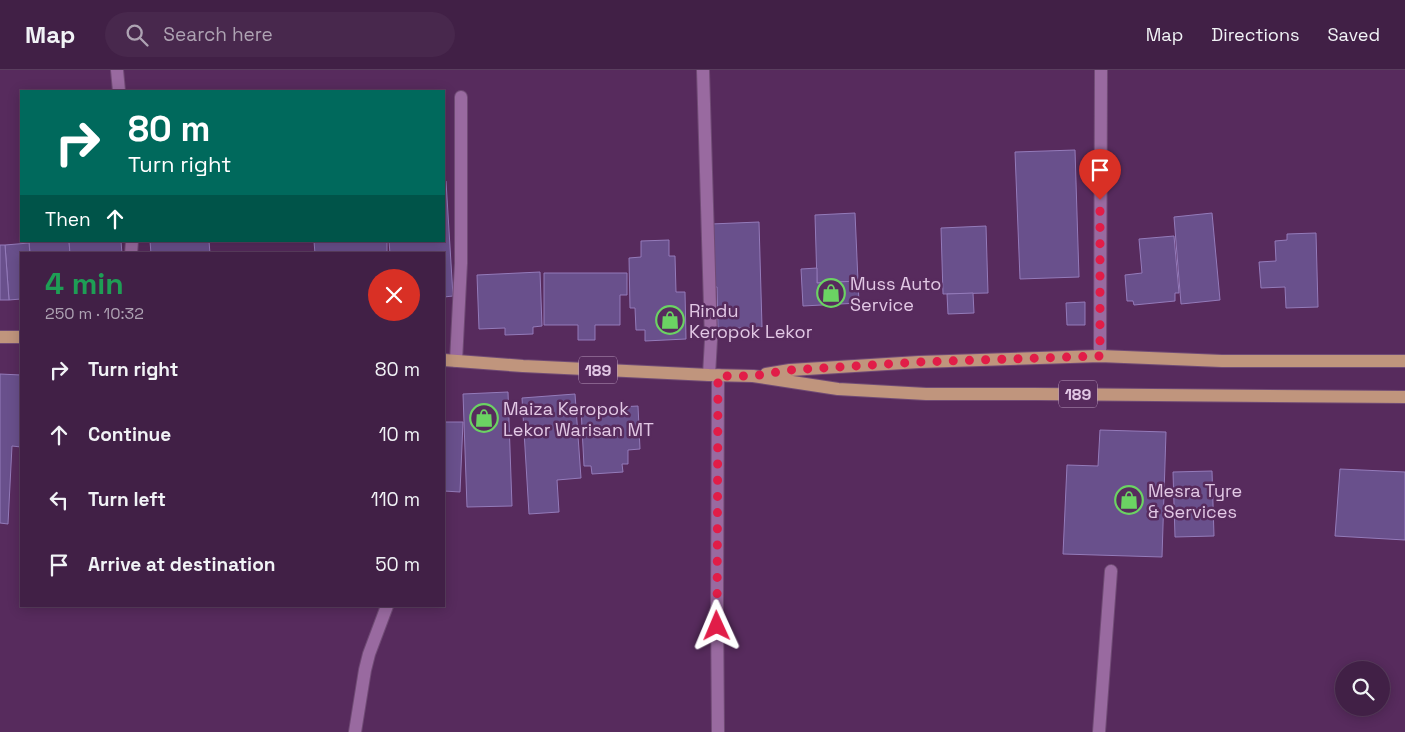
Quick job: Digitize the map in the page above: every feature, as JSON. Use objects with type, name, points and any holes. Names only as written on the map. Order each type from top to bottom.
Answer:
[{"type":"main road","points":[[0,337],[20,337]]},
{"type":"main road","name":"189","points":[[753,376],[790,370],[893,364],[1100,356],[1222,360],[1405,361]]},
{"type":"main road","name":"189","points":[[450,361],[753,376],[838,389],[928,395],[1405,397]]},
{"type":"street","points":[[117,70],[119,90]]},
{"type":"street","points":[[703,70],[711,340],[714,375],[718,732]]},
{"type":"street","points":[[1100,356],[1101,70]]},
{"type":"street","points":[[450,361],[461,263],[460,97]]},
{"type":"street","points":[[1099,732],[1111,571]]},
{"type":"street","points":[[355,732],[369,654],[387,607]]},
{"type":"building","points":[[1075,150],[1079,277],[1020,279],[1015,152]]},
{"type":"building","points":[[446,181],[453,296],[445,297],[445,252],[390,252],[389,242],[445,242]]},
{"type":"building","points":[[855,213],[858,281],[817,283],[815,215]]},
{"type":"building","points":[[1212,213],[1220,300],[1181,304],[1174,217]]},
{"type":"building","points":[[759,222],[762,327],[718,329],[717,287],[713,287],[711,224]]},
{"type":"building","points":[[986,226],[988,293],[943,294],[941,228]]},
{"type":"building","points":[[1316,233],[1318,307],[1286,308],[1285,287],[1261,288],[1259,262],[1276,261],[1275,241],[1287,240],[1287,234]]},
{"type":"building","points":[[1174,236],[1179,293],[1175,293],[1175,301],[1134,305],[1133,301],[1127,301],[1125,275],[1142,273],[1139,239]]},
{"type":"building","points":[[669,240],[669,256],[675,256],[676,292],[685,292],[686,339],[645,341],[645,330],[636,330],[635,308],[630,308],[629,258],[641,257],[641,241]]},
{"type":"building","points":[[29,242],[69,242],[70,252],[30,252]]},
{"type":"building","points":[[69,242],[121,242],[122,252],[70,252]]},
{"type":"building","points":[[150,242],[209,242],[210,252],[151,252]]},
{"type":"building","points":[[314,242],[387,242],[387,252],[315,252]]},
{"type":"building","points":[[29,243],[30,252],[20,252],[20,299],[9,300],[5,245]]},
{"type":"building","points":[[0,245],[5,245],[9,300],[0,300]]},
{"type":"building","name":"Muss Auto Service","points":[[817,268],[817,283],[858,281],[859,303],[803,306],[801,269]]},
{"type":"building","points":[[540,272],[542,326],[533,327],[533,334],[505,335],[505,328],[479,329],[477,275]]},
{"type":"building","points":[[544,273],[627,273],[627,295],[620,295],[620,325],[595,325],[595,340],[578,340],[578,325],[544,325]]},
{"type":"building","points":[[973,293],[974,313],[948,314],[947,294]]},
{"type":"building","points":[[1085,302],[1085,325],[1067,325],[1066,303]]},
{"type":"building","points":[[0,374],[20,375],[20,447],[12,446],[8,524],[0,523]]},
{"type":"building","points":[[508,392],[512,506],[467,507],[463,394]]},
{"type":"building","points":[[575,394],[581,478],[557,480],[559,512],[529,514],[522,398]]},
{"type":"building","points":[[638,406],[640,449],[628,450],[628,464],[622,464],[623,472],[592,474],[591,466],[584,466],[581,409]]},
{"type":"building","points":[[445,422],[463,422],[460,492],[445,491]]},
{"type":"building","points":[[1100,430],[1166,432],[1162,557],[1063,554],[1067,465],[1098,466]]},
{"type":"building","points":[[1340,469],[1405,472],[1405,540],[1335,536]]},
{"type":"building","points":[[1212,471],[1214,536],[1175,537],[1173,472]]},
{"type":"place","name":"Muss Auto Service","points":[[831,293]]},
{"type":"place","name":"Rindu Keropok Lekor","points":[[670,320]]},
{"type":"place","name":"Maiza Keropok Lekor Warisan MT","points":[[484,418]]},
{"type":"place","name":"Mesra Tyre & Services","points":[[1129,500]]},
{"type":"route","points":[[717,626],[718,376],[753,376],[790,370],[919,362],[1100,356],[1100,200]]}]
